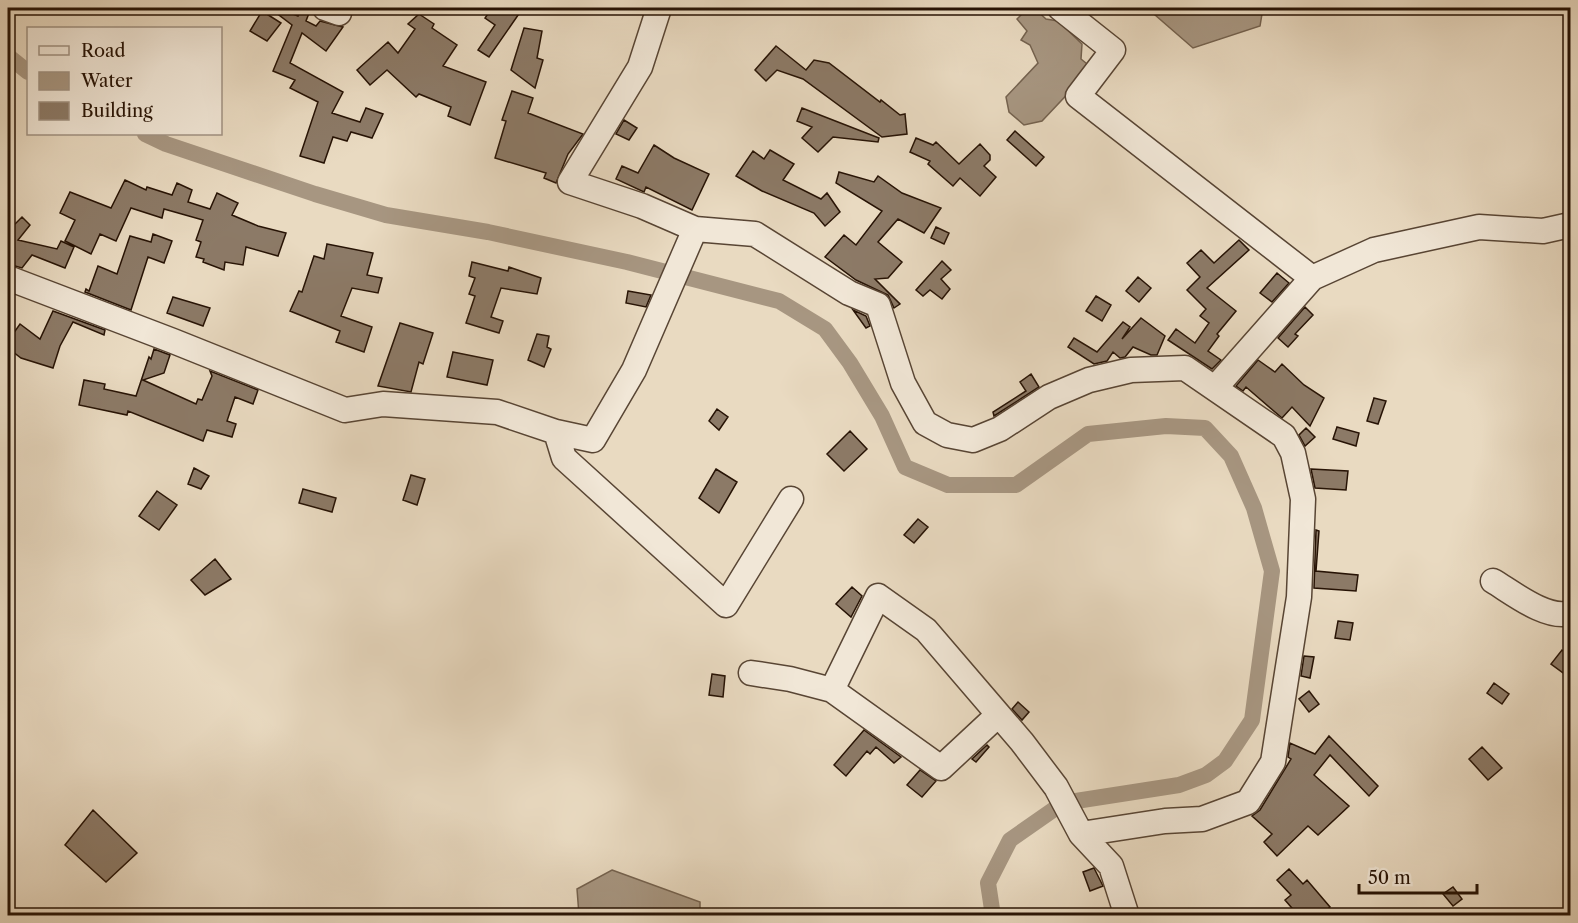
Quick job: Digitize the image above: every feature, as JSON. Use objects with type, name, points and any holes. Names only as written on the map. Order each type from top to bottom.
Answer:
[{"type":"street","points":[[659,8],[640,67],[570,182],[642,206],[695,229],[755,234],[849,293],[878,305],[903,383],[925,423],[947,435],[973,440],[1000,429],[1049,397],[1089,380],[1131,370],[1185,368],[1284,436],[1293,453],[1303,499],[1299,597],[1273,762],[1248,802],[1202,819],[1165,821],[1081,834]]},
{"type":"street","points":[[1060,8],[1113,50],[1078,96],[1312,278]]},
{"type":"street","points":[[1215,388],[1312,278],[1374,250],[1479,226],[1544,231],[1570,225]]},
{"type":"street","points":[[8,278],[345,410],[382,404],[497,412],[556,432],[593,440],[634,370],[695,229]]},
{"type":"street","points":[[556,432],[564,458],[726,605],[790,499]]},
{"type":"street","points":[[1493,581],[1542,609],[1562,615],[1570,613]]},
{"type":"street","points":[[832,690],[878,596],[926,630],[1056,787],[1081,834],[1110,866],[1127,915]]},
{"type":"street","points":[[751,673],[790,679],[832,690],[941,768],[998,715]]},
{"type":"water","points":[[1028,8],[1034,8],[1046,19],[1058,21],[1082,44],[1081,59],[1092,68],[1042,121],[1024,125],[1009,112],[1006,97],[1038,63],[1030,45],[1021,40],[1027,31],[1017,19]]},
{"type":"water","points":[[1147,8],[1263,8],[1260,26],[1193,48]]},
{"type":"water","points":[[612,870],[700,902],[700,915],[579,915],[577,889]]},
{"type":"building","points":[[278,8],[298,16],[302,8],[311,8],[306,21],[316,26],[320,21],[343,27],[326,51],[302,33],[290,63],[343,92],[332,113],[360,122],[366,108],[383,114],[372,138],[351,132],[347,141],[333,137],[324,163],[300,156],[318,102],[290,88],[295,80],[273,71],[292,25],[275,12]]},
{"type":"building","points":[[492,8],[523,8],[489,57],[478,50],[495,25],[485,18]]},
{"type":"building","points":[[262,11],[281,23],[267,41],[250,31]]},
{"type":"building","points":[[419,14],[434,24],[432,28],[457,45],[443,66],[486,82],[470,125],[448,116],[451,107],[419,94],[416,97],[387,70],[370,85],[357,70],[388,42],[398,53],[415,29],[408,24]]},
{"type":"building","points":[[524,28],[542,31],[537,58],[543,60],[535,88],[511,70]]},
{"type":"building","points":[[776,46],[806,70],[814,60],[829,63],[880,102],[881,100],[900,115],[905,114],[907,134],[882,137],[803,79],[777,70],[766,81],[755,70]]},
{"type":"building","points":[[512,91],[533,98],[528,113],[583,134],[568,154],[556,183],[544,178],[546,173],[495,158],[506,121],[502,120]]},
{"type":"building","points":[[802,108],[879,138],[878,142],[833,137],[818,152],[802,138],[812,127],[797,121]]},
{"type":"building","points":[[624,120],[637,128],[629,140],[616,134]]},
{"type":"building","points":[[1015,131],[1044,157],[1036,166],[1007,140]]},
{"type":"building","points":[[916,138],[933,145],[936,142],[959,164],[980,144],[990,155],[990,160],[984,166],[996,177],[980,196],[960,178],[953,186],[928,164],[930,161],[910,152]]},
{"type":"building","points":[[654,145],[674,158],[709,174],[692,210],[646,187],[644,192],[616,179],[622,166],[638,173]]},
{"type":"building","points":[[770,150],[794,164],[783,180],[821,199],[827,193],[840,212],[825,226],[814,213],[762,191],[736,176],[753,151],[764,159]]},
{"type":"building","points":[[839,172],[874,182],[878,176],[902,193],[941,208],[924,233],[898,219],[878,242],[902,262],[888,278],[875,279],[900,304],[894,308],[888,295],[856,280],[825,257],[844,235],[856,245],[882,211],[836,183]]},
{"type":"building","points":[[125,180],[146,190],[147,187],[172,195],[177,183],[192,190],[188,202],[210,209],[217,193],[238,203],[232,215],[258,226],[286,233],[278,256],[246,247],[243,265],[225,262],[224,270],[203,262],[204,259],[196,257],[201,242],[196,240],[203,220],[164,209],[162,218],[131,208],[116,241],[100,234],[91,254],[65,241],[75,220],[60,213],[70,192],[111,208]]},
{"type":"building","points":[[22,217],[30,225],[18,240],[57,249],[61,241],[74,247],[65,268],[32,255],[22,268],[8,264],[8,231]]},
{"type":"building","points":[[936,227],[949,233],[944,244],[931,238]]},
{"type":"building","points":[[153,234],[172,241],[164,263],[148,257],[131,310],[85,292],[86,289],[89,291],[98,266],[117,274],[130,236],[151,242]]},
{"type":"building","points":[[1239,240],[1249,250],[1207,288],[1236,311],[1217,334],[1219,336],[1208,351],[1221,360],[1212,369],[1168,340],[1176,329],[1195,343],[1209,323],[1200,316],[1206,309],[1187,290],[1200,277],[1187,263],[1201,250],[1214,263]]},
{"type":"building","points":[[327,244],[373,253],[367,275],[382,278],[378,293],[352,288],[341,316],[372,327],[364,352],[336,342],[340,331],[290,311],[299,291],[302,292],[314,256],[324,259]]},
{"type":"building","points":[[942,261],[951,270],[941,279],[950,289],[942,299],[930,290],[923,296],[916,290]]},
{"type":"building","points":[[472,262],[508,271],[509,267],[541,278],[537,294],[501,288],[491,317],[503,321],[499,333],[466,323],[475,296],[469,294],[475,278],[469,276]]},
{"type":"building","points":[[1277,273],[1289,283],[1272,302],[1260,293]]},
{"type":"building","points":[[1138,277],[1151,288],[1139,302],[1126,291]]},
{"type":"building","points":[[628,291],[651,295],[646,307],[626,303]]},
{"type":"building","points":[[1096,296],[1111,305],[1102,321],[1086,311]]},
{"type":"building","points":[[173,297],[210,308],[203,326],[167,313]]},
{"type":"building","points":[[1305,307],[1313,315],[1295,334],[1298,336],[1288,347],[1278,338]]},
{"type":"building","points":[[853,310],[866,316],[870,326],[866,328]]},
{"type":"building","points":[[53,311],[105,330],[104,335],[73,322],[60,346],[53,368],[21,358],[8,348],[8,341],[20,324],[40,339]]},
{"type":"building","points":[[1141,318],[1165,336],[1157,355],[1151,355],[1133,347],[1125,357],[1120,358],[1113,352],[1107,361],[1094,364],[1068,347],[1074,338],[1097,352],[1123,322],[1130,327],[1122,339]]},
{"type":"building","points":[[400,323],[433,333],[423,364],[419,362],[411,392],[378,386]]},
{"type":"building","points":[[537,334],[549,336],[547,347],[551,349],[544,367],[528,360]]},
{"type":"building","points":[[154,349],[170,355],[164,373],[143,380],[196,404],[198,399],[202,400],[212,376],[210,371],[258,390],[253,404],[235,397],[227,421],[236,424],[232,437],[207,430],[203,441],[128,411],[127,415],[79,405],[84,380],[105,384],[104,389],[136,396],[149,357],[151,359]]},
{"type":"building","points":[[453,352],[493,360],[487,385],[447,377]]},
{"type":"building","points":[[1258,360],[1275,372],[1282,364],[1304,385],[1324,398],[1310,426],[1292,407],[1282,418],[1246,387],[1243,391],[1236,386]]},
{"type":"building","points":[[1031,374],[1039,387],[994,416],[993,412],[1026,391],[1020,382]]},
{"type":"building","points":[[1374,398],[1386,401],[1378,424],[1367,421]]},
{"type":"building","points":[[717,409],[728,417],[719,430],[709,421]]},
{"type":"building","points":[[1337,427],[1359,433],[1356,446],[1333,439]]},
{"type":"building","points":[[1306,428],[1315,437],[1305,446],[1299,435]]},
{"type":"building","points":[[850,431],[867,449],[844,471],[827,454]]},
{"type":"building","points":[[194,468],[209,476],[201,489],[188,484]]},
{"type":"building","points":[[716,469],[737,482],[719,513],[699,498]]},
{"type":"building","points":[[1311,469],[1348,471],[1346,490],[1315,488]]},
{"type":"building","points":[[411,475],[425,479],[417,505],[403,500]]},
{"type":"building","points":[[303,489],[336,498],[332,512],[299,503]]},
{"type":"building","points":[[157,491],[177,505],[159,530],[139,516]]},
{"type":"building","points":[[918,519],[928,527],[914,543],[904,535]]},
{"type":"building","points":[[1316,530],[1319,531],[1316,571],[1358,575],[1356,591],[1314,588]]},
{"type":"building","points":[[215,559],[231,579],[205,595],[191,580]]},
{"type":"building","points":[[852,587],[862,596],[851,617],[836,604]]},
{"type":"building","points":[[1338,621],[1353,623],[1350,640],[1335,638]]},
{"type":"building","points":[[1562,650],[1570,656],[1570,678],[1551,664]]},
{"type":"building","points":[[1304,656],[1314,657],[1310,678],[1301,676]]},
{"type":"building","points":[[712,674],[725,676],[723,697],[709,695]]},
{"type":"building","points":[[1494,683],[1509,694],[1502,704],[1487,693]]},
{"type":"building","points":[[1309,691],[1319,704],[1309,712],[1299,699]]},
{"type":"building","points":[[1018,702],[1029,712],[1022,720],[1012,709]]},
{"type":"building","points":[[864,730],[901,757],[894,763],[876,747],[870,754],[867,751],[846,776],[834,765]]},
{"type":"building","points":[[1329,736],[1378,786],[1369,796],[1330,755],[1314,775],[1349,806],[1318,835],[1308,826],[1277,856],[1264,842],[1272,834],[1252,816],[1260,810],[1291,759],[1288,757],[1290,743],[1315,754]]},
{"type":"building","points":[[987,745],[989,747],[976,762],[972,759]]},
{"type":"building","points":[[1482,747],[1502,768],[1488,780],[1469,759]]},
{"type":"building","points":[[920,770],[936,781],[922,797],[907,785]]},
{"type":"building","points":[[93,810],[137,853],[106,882],[65,845]]},
{"type":"building","points":[[1094,868],[1103,886],[1090,891],[1083,872]]},
{"type":"building","points":[[1289,869],[1303,884],[1307,880],[1330,907],[1320,915],[1298,915],[1285,900],[1291,895],[1277,880]]},
{"type":"building","points":[[1453,887],[1462,899],[1453,906],[1443,894]]},
{"type":"waterway","points":[[8,56],[27,71]]},
{"type":"waterway","points":[[147,135],[166,144],[315,194],[386,215],[488,232],[627,262],[779,301],[825,329],[850,363],[882,416],[905,467],[948,485],[1016,485],[1088,434],[1166,426],[1205,428],[1231,456],[1254,508],[1272,571],[1252,720],[1225,761],[1206,775],[1179,785],[1063,803],[1010,840],[988,883],[993,916]]}]
